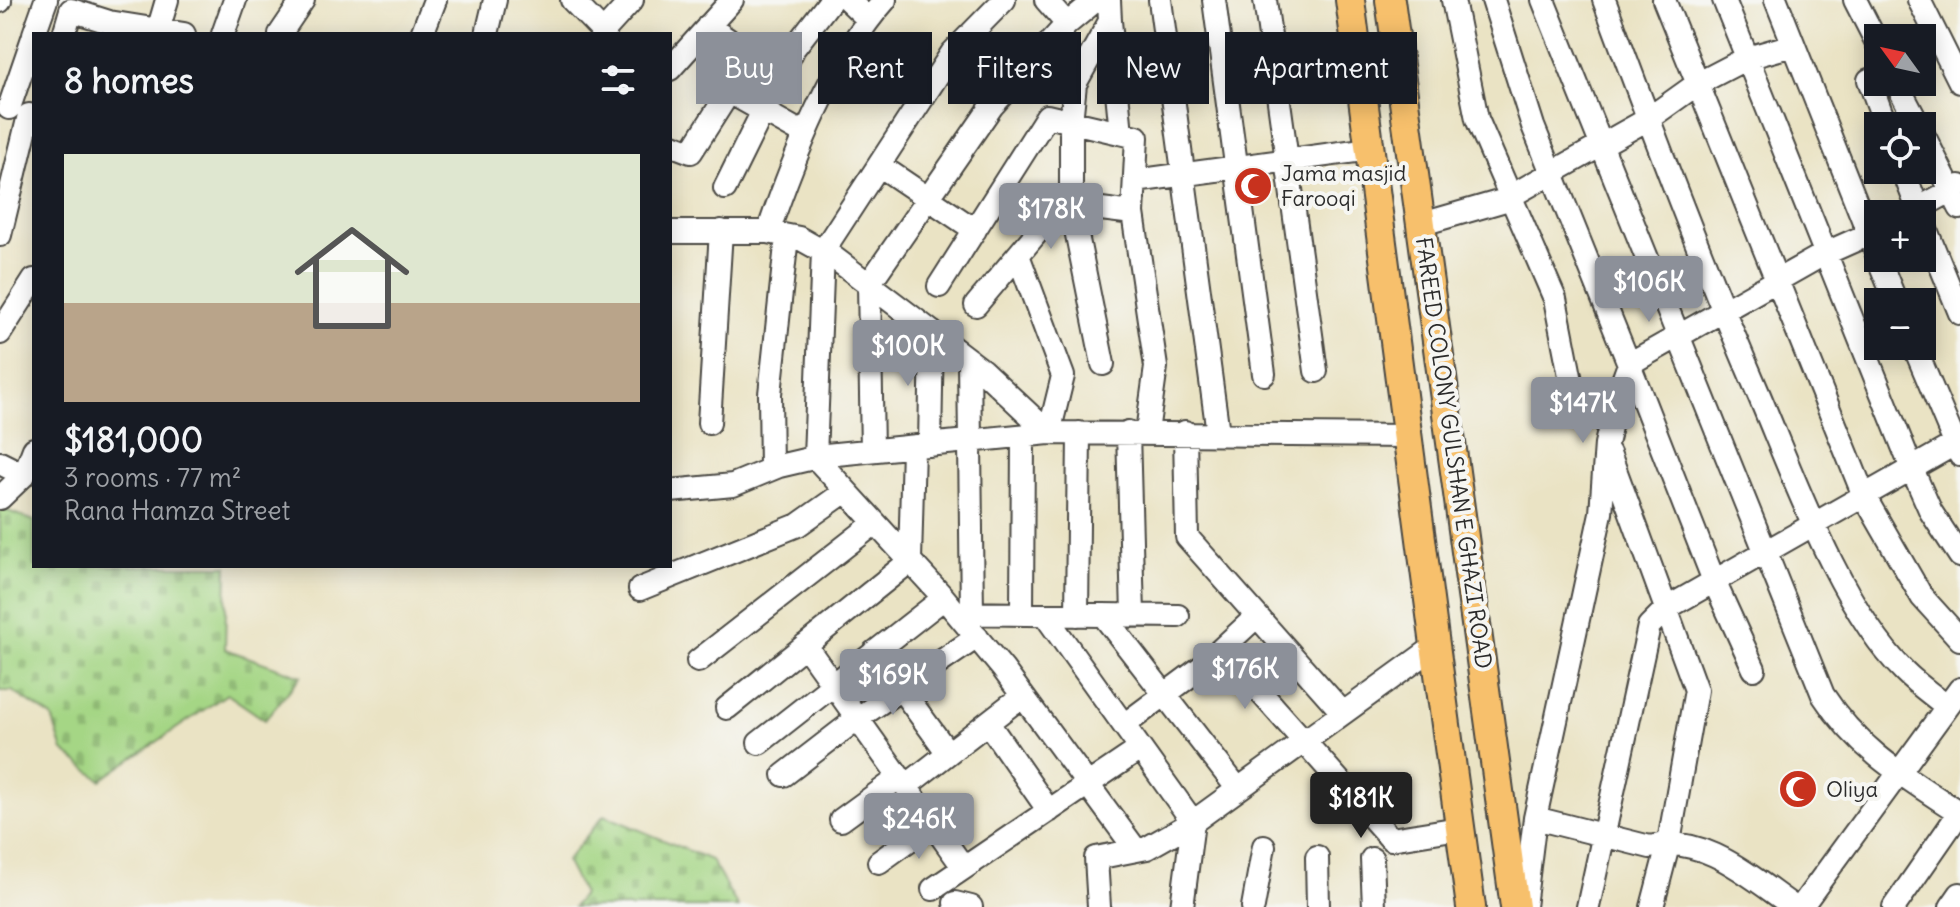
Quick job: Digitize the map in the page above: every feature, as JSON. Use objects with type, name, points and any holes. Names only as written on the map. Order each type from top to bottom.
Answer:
[{"type":"main road","name":"FAREED COLONY GULSHAN E GHAZI ROAD","points":[[1350,0],[1420,517],[1433,648],[1471,907]]},
{"type":"main road","name":"FAREED COLONY GULSHAN E GHAZI ROAD","points":[[1390,0],[1515,907]]},
{"type":"main road","points":[[1420,517],[1462,510]]},
{"type":"street","points":[[35,32],[46,0]]},
{"type":"street","points":[[65,32],[71,10],[158,32],[167,0]]},
{"type":"street","points":[[281,32],[303,0]]},
{"type":"street","points":[[423,32],[435,0]]},
{"type":"street","points":[[487,32],[495,0]]},
{"type":"street","points":[[572,0],[602,32]]},
{"type":"street","points":[[604,32],[632,0]]},
{"type":"street","points":[[672,67],[732,0]]},
{"type":"street","points":[[725,188],[794,48],[831,0]]},
{"type":"street","points":[[848,0],[868,19]]},
{"type":"street","points":[[771,469],[770,394],[778,234],[804,134],[868,19],[885,0]]},
{"type":"street","points":[[1004,0],[952,53],[823,251],[815,457],[910,561],[958,608],[1136,850]]},
{"type":"street","points":[[1046,0],[1067,24]]},
{"type":"street","points":[[872,450],[869,284],[992,106],[1067,24],[1096,0]]},
{"type":"street","points":[[1160,0],[1218,433]]},
{"type":"street","points":[[1214,0],[1264,374]]},
{"type":"street","points":[[1265,0],[1316,371]]},
{"type":"street","points":[[1453,0],[1477,119],[1555,299],[1572,386]]},
{"type":"street","points":[[1493,0],[1552,174],[1714,581],[1754,669]]},
{"type":"street","points":[[1543,0],[1823,695],[1843,727],[1898,774],[1960,812],[1894,907]]},
{"type":"street","points":[[1604,0],[1723,311],[1814,524],[1848,590],[1904,671],[1954,698],[1801,907]]},
{"type":"street","points":[[1664,0],[1864,496],[1922,597],[1960,639]]},
{"type":"street","points":[[1724,0],[1912,469],[1931,512],[1960,556]]},
{"type":"street","points":[[1776,0],[1864,209]]},
{"type":"street","points":[[1855,0],[1867,24]]},
{"type":"street","points":[[1919,0],[1960,82]]},
{"type":"street","points":[[224,32],[233,1]]},
{"type":"street","points":[[1103,364],[1071,205],[1071,122],[1075,84],[1109,10]]},
{"type":"street","points":[[1109,10],[1121,133]]},
{"type":"street","points":[[708,26],[717,32]]},
{"type":"street","points":[[0,235],[18,111],[32,44]]},
{"type":"street","points":[[1422,224],[1512,196],[1648,119],[1697,84],[1747,58],[1793,45]]},
{"type":"street","points":[[672,145],[691,152],[721,104]]},
{"type":"street","points":[[750,104],[804,134]]},
{"type":"street","points":[[939,286],[1047,116],[1137,137],[1133,213],[1156,367],[1138,432],[1133,615]]},
{"type":"street","points":[[1135,181],[1370,149]]},
{"type":"street","points":[[1936,157],[1957,195],[1936,205]]},
{"type":"street","points":[[879,165],[975,230]]},
{"type":"street","points":[[976,305],[1061,204],[1133,213]]},
{"type":"street","points":[[709,423],[721,231]]},
{"type":"street","points":[[672,232],[778,234],[823,251],[969,360],[1049,433]]},
{"type":"street","points":[[1524,907],[1535,818],[1601,513],[1606,444],[1617,397],[1629,364],[1824,254],[1864,236]]},
{"type":"street","points":[[1018,255],[1063,376],[1049,433]]},
{"type":"street","points":[[1936,258],[1960,313]]},
{"type":"street","points":[[0,333],[32,283]]},
{"type":"street","points":[[727,708],[910,561],[932,332]]},
{"type":"street","points":[[958,608],[971,442],[969,360]]},
{"type":"street","points":[[1588,907],[1649,626],[1667,608],[1912,469],[1958,447],[1920,360]]},
{"type":"street","points":[[1185,432],[1187,537],[1343,713]]},
{"type":"street","points":[[672,491],[733,485],[771,469],[815,457],[1049,433],[1409,436]]},
{"type":"street","points":[[1077,615],[1079,433]]},
{"type":"street","points":[[1023,437],[1034,614],[1124,725],[1193,822],[1182,907]]},
{"type":"street","points":[[1606,444],[1696,690],[1669,842],[1652,907]]},
{"type":"street","points":[[0,498],[24,475],[32,454]]},
{"type":"street","points":[[0,463],[24,475]]},
{"type":"street","points":[[640,589],[798,525],[846,491]]},
{"type":"street","points":[[698,661],[875,523]]},
{"type":"street","points":[[759,743],[874,652],[958,608],[1034,614],[1178,616]]},
{"type":"street","points":[[1103,615],[1238,789]]},
{"type":"street","points":[[1124,725],[1222,649],[1257,616]]},
{"type":"street","points":[[784,775],[858,718],[977,637]]},
{"type":"street","points":[[805,645],[964,868]]},
{"type":"street","points":[[1099,907],[1096,858],[1147,848],[1193,822],[1433,648]]},
{"type":"street","points":[[1222,649],[1391,839],[1459,828]]},
{"type":"street","points":[[874,652],[948,753]]},
{"type":"street","points":[[841,820],[948,753],[1022,696]]},
{"type":"street","points":[[988,723],[1049,811]]},
{"type":"street","points":[[933,889],[1140,749]]},
{"type":"street","points":[[1535,818],[1650,847],[1669,842],[1723,858],[1794,907]]},
{"type":"street","points":[[879,862],[933,823]]},
{"type":"street","points":[[1253,907],[1264,846]]},
{"type":"street","points":[[1317,857],[1318,907]]},
{"type":"street","points":[[1372,859],[1374,907]]},
{"type":"street","points":[[1951,907],[1960,894]]},
{"type":"green space","points":[[0,508],[32,520],[32,568],[227,568],[225,649],[301,676],[265,720],[227,694],[101,780],[63,751],[52,717],[12,691],[0,691]]},
{"type":"green space","points":[[604,815],[711,860],[738,907],[573,907],[583,894],[566,861]]},
{"type":"place","name":"Jama masjid Farooqi","points":[[1253,186]]},
{"type":"place","name":"Oliya","points":[[1798,789]]}]
